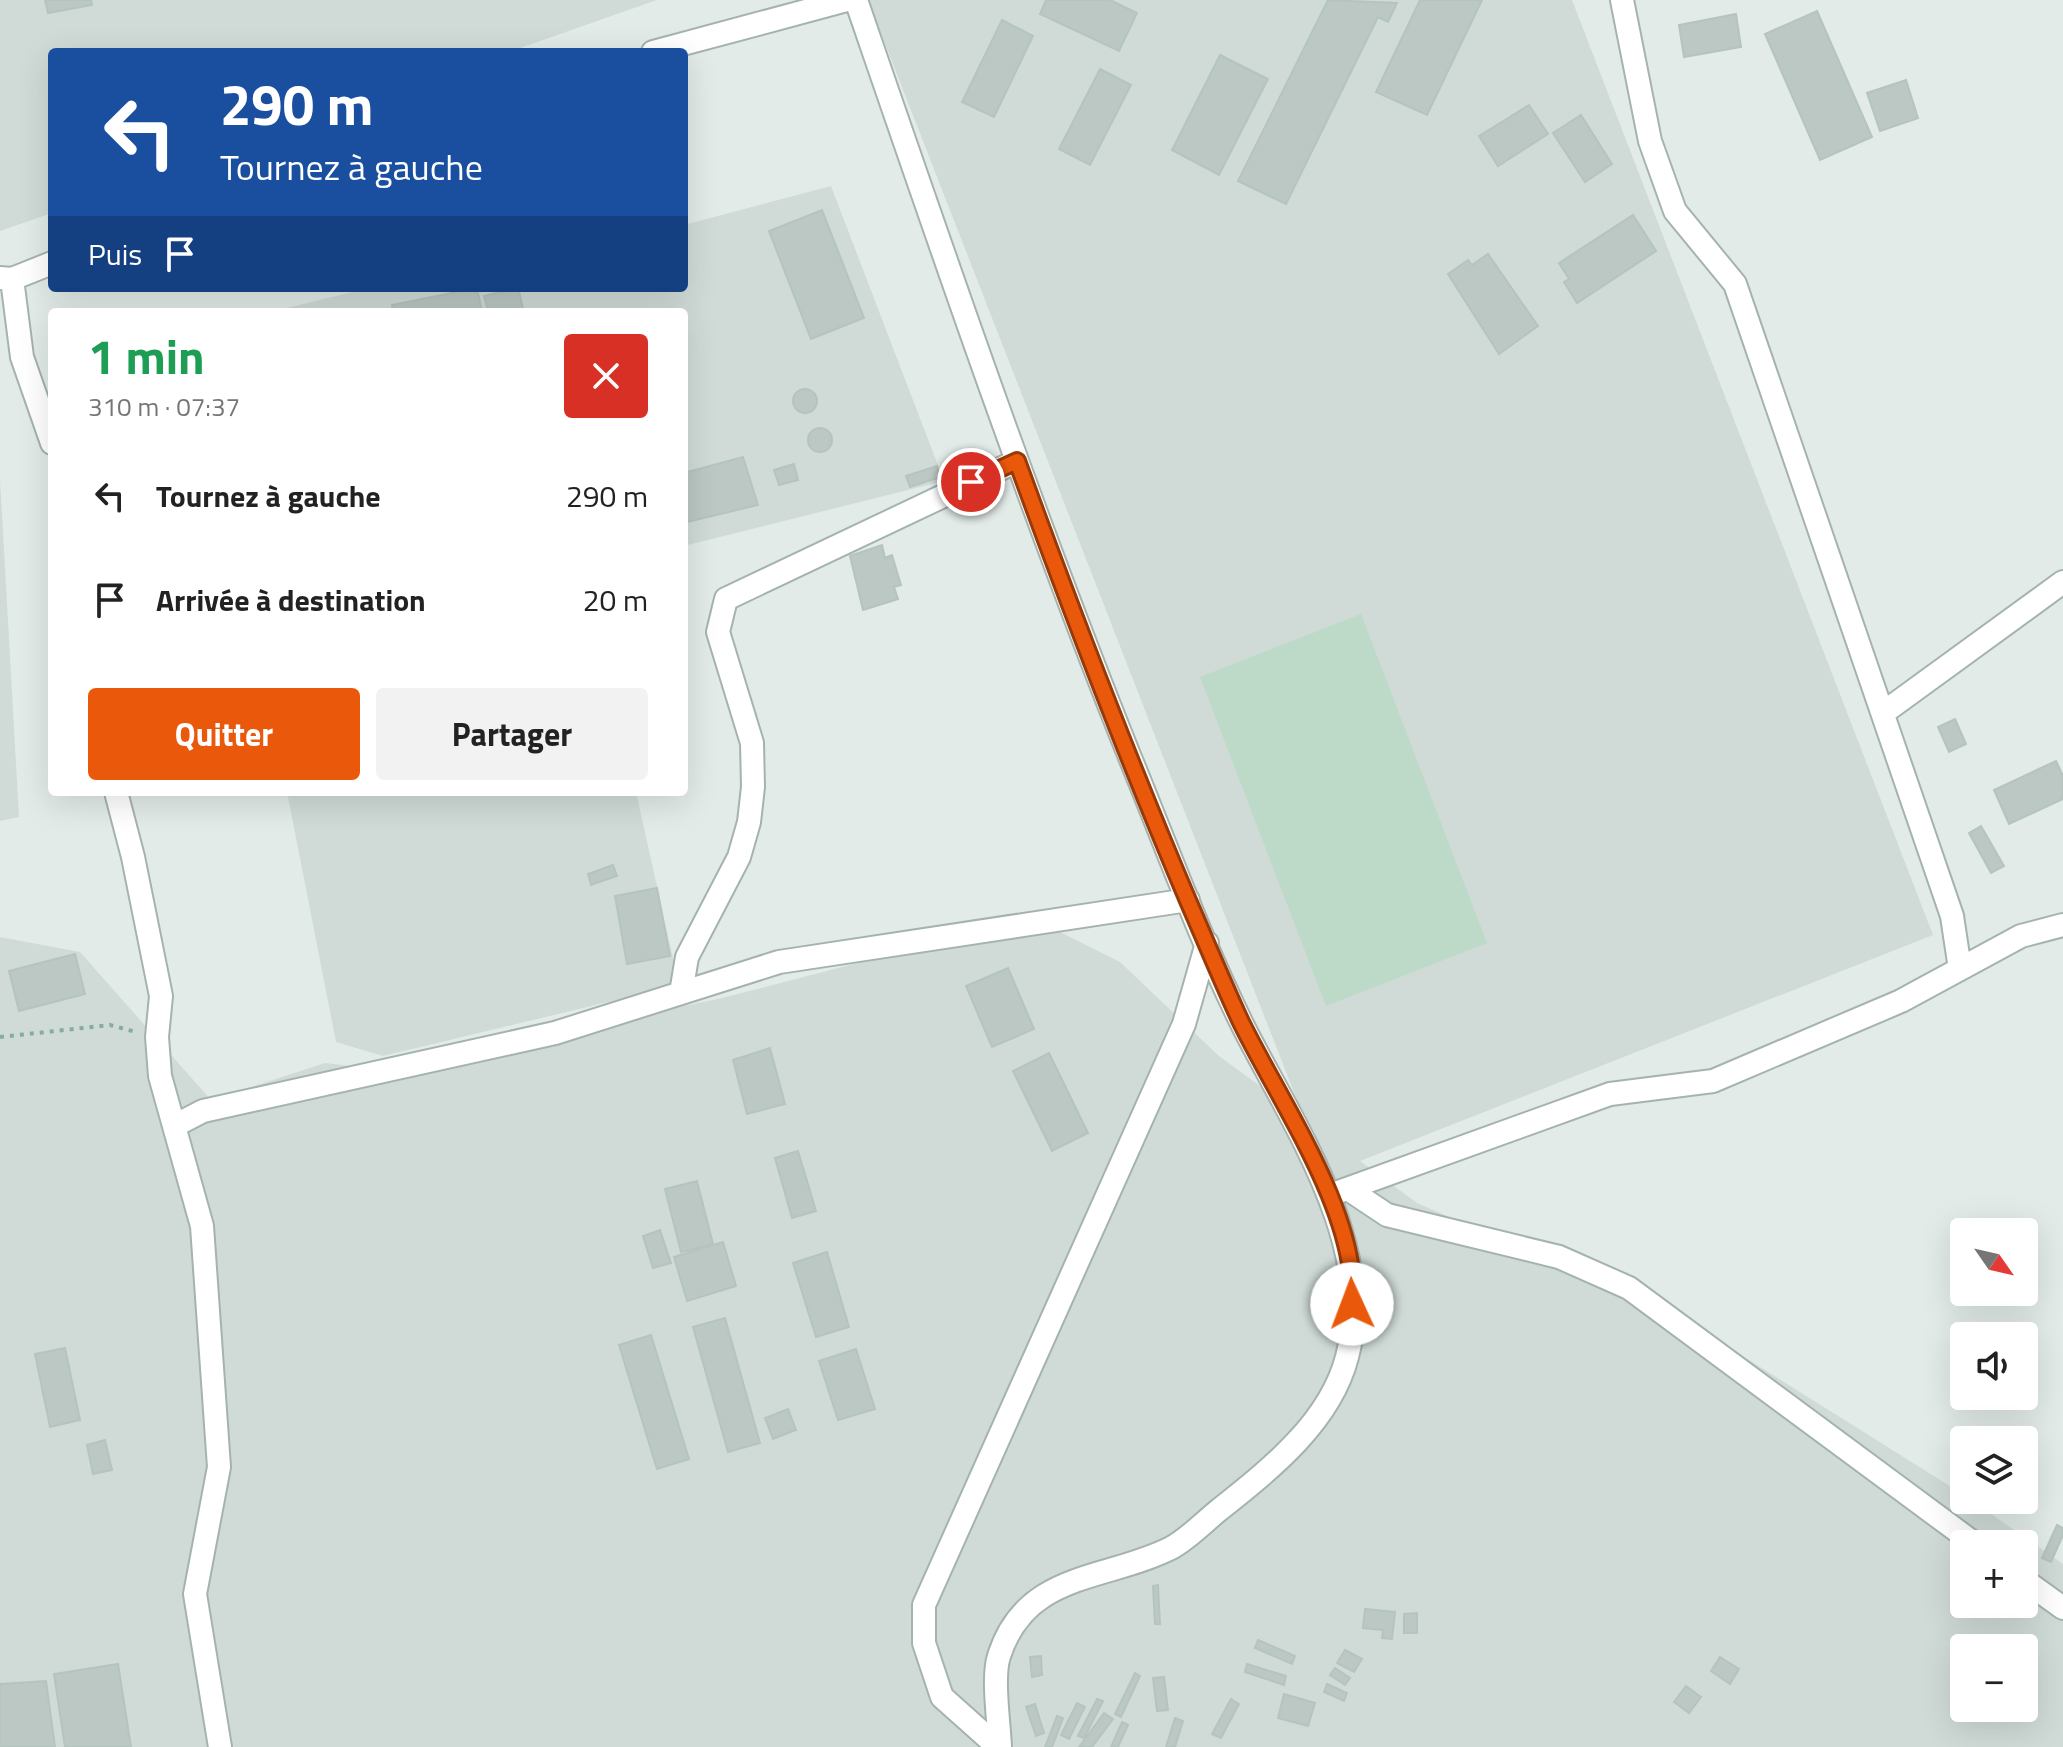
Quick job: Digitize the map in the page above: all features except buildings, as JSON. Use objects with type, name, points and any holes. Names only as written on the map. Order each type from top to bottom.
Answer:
[{"type":"street","points":[[668,48],[847,0]]},
{"type":"street","points":[[856,0],[1078,628],[1240,1020],[1339,1192],[1354,1277],[1347,1358],[1322,1410],[1283,1459],[1172,1547],[1063,1582],[1033,1602],[1014,1627],[997,1659],[999,1747]]},
{"type":"street","points":[[1622,0],[1650,141],[1675,211],[1735,284],[1952,916],[1960,969]]},
{"type":"street","points":[[48,264],[6,278],[22,357],[48,432]]},
{"type":"street","points":[[681,993],[687,957],[739,857],[749,822],[753,787],[752,743],[718,632],[726,599],[1017,461]]},
{"type":"street","points":[[1883,713],[2063,582]]},
{"type":"street","points":[[117,796],[133,857],[161,996],[157,1037],[160,1076],[202,1226],[219,1467],[195,1594],[220,1747]]},
{"type":"street","points":[[174,1126],[203,1111],[555,1033],[779,962],[1188,900]]},
{"type":"street","points":[[1339,1192],[1610,1094],[1713,1081],[1901,1001],[2021,936],[2063,925]]},
{"type":"street","points":[[999,1747],[942,1697],[924,1643],[924,1605],[1184,1024],[1207,943]]},
{"type":"street","points":[[1339,1192],[1387,1215],[1559,1257],[1629,1288],[1956,1530]]},
{"type":"street","points":[[2038,1590],[2063,1608]]},
{"type":"path","points":[[0,1037],[110,1025],[157,1037]]},
{"type":"shaded area","points":[[0,0],[657,0],[520,48],[48,48],[48,214],[0,231]]},
{"type":"shaded area","points":[[868,0],[1572,0],[1933,935],[1360,1161],[1417,1203],[1679,1316],[1950,1486],[1950,1514],[1991,1514],[2014,1530],[1950,1530],[1950,1618],[2038,1618],[2038,1547],[2063,1564],[2063,1747],[0,1747],[0,937],[80,952],[211,1100],[325,1063],[402,1072],[543,1036],[722,998],[1032,918],[1120,962],[1219,1056],[1304,1118]]},
{"type":"shaded area","points":[[831,186],[944,481],[688,545],[688,308],[286,308],[352,292],[688,292],[688,224]]},
{"type":"shaded area","points":[[0,479],[19,817],[0,821]]},
{"type":"shaded area","points":[[288,796],[637,796],[679,985],[383,1056],[336,1042]]},
{"type":"green space","points":[[1361,614],[1487,943],[1326,1006],[1200,677]]},
{"type":"route","points":[[971,482],[1017,461],[1078,628],[1188,900],[1240,1020],[1330,1195],[1354,1277],[1352,1304]]}]
